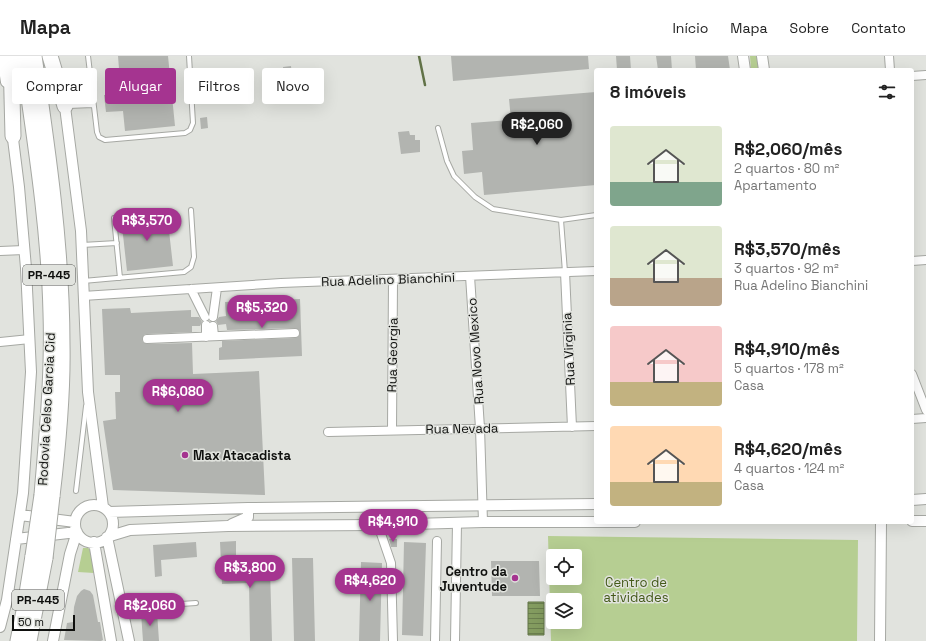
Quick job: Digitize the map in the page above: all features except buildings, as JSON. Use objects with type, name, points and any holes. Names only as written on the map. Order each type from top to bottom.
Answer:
[{"type":"highway","points":[[11,56],[12,136]]},
{"type":"highway","name":"Rodovia Celso Garcia Cid","points":[[23,56],[37,151],[45,225],[51,312],[47,495]]},
{"type":"highway","name":"Rodovia Celso Garcia Cid","points":[[29,641],[47,495],[59,435],[62,345],[59,267],[48,149],[34,56]]},
{"type":"highway","points":[[50,56],[65,106]]},
{"type":"highway","name":"Rodovia Celso Garcia Cid","points":[[18,641],[25,606],[39,557]]},
{"type":"street","points":[[0,627],[7,600],[23,493],[31,372],[24,250],[2,56]]},
{"type":"street","points":[[58,56],[81,230],[88,392],[106,510],[113,525],[110,534],[107,537]]},
{"type":"street","points":[[743,56],[744,68]]},
{"type":"street","points":[[762,56],[764,68]]},
{"type":"street","points":[[889,56],[890,68]]},
{"type":"street","points":[[914,76],[926,75]]},
{"type":"street","points":[[0,251],[24,250]]},
{"type":"street","points":[[914,261],[926,260]]},
{"type":"street","name":"Rua Adelino Bianchini","points":[[84,296],[281,284],[594,271]]},
{"type":"street","name":"Rua Virginia","points":[[565,272],[572,427]]},
{"type":"street","name":"Rua Novo Mexico","points":[[470,276],[480,428],[483,522]]},
{"type":"street","name":"Rua Georgia","points":[[392,430],[393,280]]},
{"type":"street","points":[[191,289],[209,317],[218,288]]},
{"type":"street","points":[[210,326],[210,337]]},
{"type":"street","points":[[147,339],[295,333]]},
{"type":"street","points":[[0,342],[30,339]]},
{"type":"street","points":[[914,379],[926,410]]},
{"type":"street","points":[[914,419],[926,418]]},
{"type":"street","name":"Rua Nevada","points":[[328,432],[594,426]]},
{"type":"street","points":[[914,500],[926,500]]},
{"type":"street","points":[[53,641],[78,514],[87,506],[95,505],[106,510],[482,504],[594,504]]},
{"type":"street","points":[[228,526],[248,517],[248,508]]},
{"type":"street","points":[[20,515],[76,527],[86,540],[94,542],[99,542],[107,537],[130,530],[228,526],[378,525],[483,522],[594,522]]},
{"type":"street","points":[[914,521],[926,521]]},
{"type":"street","points":[[455,641],[457,523]]},
{"type":"street","points":[[880,641],[881,524]]},
{"type":"street","points":[[378,525],[391,563],[393,641]]},
{"type":"street","points":[[16,539],[76,527]]},
{"type":"street","points":[[107,537],[129,641]]},
{"type":"street","points":[[435,641],[437,541]]},
{"type":"street","points":[[94,542],[111,641]]},
{"type":"lane","points":[[88,56],[90,68]]},
{"type":"lane","points":[[65,106],[94,104],[97,132],[99,137],[105,140],[185,133],[190,130],[193,123],[189,56]]},
{"type":"lane","points":[[438,128],[447,161],[454,176],[475,197],[493,209],[561,220],[594,215]]},
{"type":"lane","points":[[83,281],[184,272],[191,267],[194,257],[191,210]]},
{"type":"lane","points":[[114,218],[120,278]]},
{"type":"lane","points":[[561,220],[565,272]]},
{"type":"lane","points":[[82,245],[117,242]]},
{"type":"lane","points":[[76,492],[88,392]]},
{"type":"lane","points":[[123,608],[196,602]]},
{"type":"green space","points":[[750,56],[758,56],[759,68],[751,68]]},
{"type":"green space","name":"Centro de atividades","points":[[548,536],[858,540],[857,641],[551,641],[551,629],[582,629],[582,593],[550,593],[549,585],[582,585],[582,549],[548,549]]},
{"type":"green space","points":[[83,548],[88,548],[92,552],[94,573],[78,572]]},
{"type":"shaded area","points":[[528,602],[544,602],[544,635],[528,635]]},
{"type":"waterway","points":[[419,56],[425,85]]},
{"type":"place","name":"Max Atacadista","points":[[185,455]]},
{"type":"place","name":"Centro da Juventude","points":[[515,578]]}]
